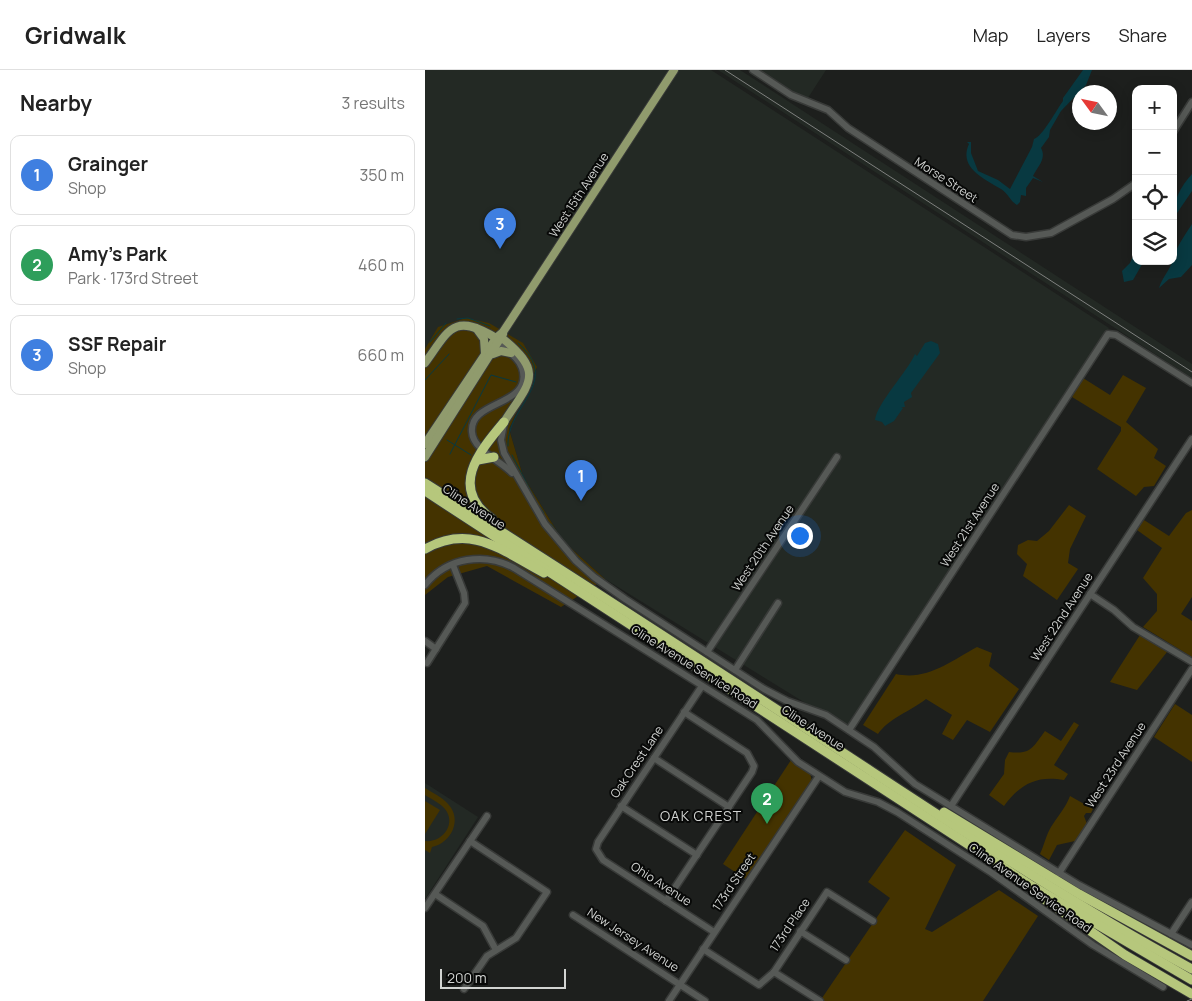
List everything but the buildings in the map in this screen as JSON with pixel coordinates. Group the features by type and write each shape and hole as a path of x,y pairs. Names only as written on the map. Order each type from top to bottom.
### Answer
{"highway":[{"path":"504,422 477,460 469,479 469,491 475,504 484,513 569,574"},
{"path":"477,460 494,457"},
{"name":"Cline Avenue","path":"425,483 569,574 916,801 1110,924 1192,969"},
{"name":"Cline Avenue","path":"425,491 583,592 1032,886 1192,980"},
{"path":"425,549 440,541 461,537 475,539 492,544 583,592"},
{"path":"916,801 935,807 1079,894 1192,956"},
{"path":"1032,886 1045,901 1067,916 1125,955 1188,992"}],"main road":[{"name":"West 15th Avenue","path":"425,444 500,338 674,70"},
{"path":"426,362 451,329 463,326 476,328 500,338"},
{"path":"476,328 484,340 488,355 501,351 511,353"},
{"name":"Cline Avenue","path":"500,338 523,357 529,378 525,389 504,422"},
{"name":"West 15th Avenue","path":"425,457 488,355"}],"street":[{"name":"Morse Street","path":"753,70 791,95 828,110 848,128 1012,235 1026,237 1051,233 1113,199 1132,185"},
{"path":"1174,130 1192,102"},
{"name":"West 21st Avenue","path":"849,730 1087,364 1110,333 1192,384"},
{"name":"Cline Avenue","path":"500,338 519,363 523,380 516,393 485,411 475,420 472,435 477,444 519,480"},
{"name":"Cline Avenue","path":"504,422 501,440 504,453 545,524 559,544 583,568 625,599 770,692 787,701 821,712 874,746 907,778 1059,873 1192,945"},
{"name":"West 22nd Avenue","path":"951,806 1192,439"},
{"name":"West 20th Avenue","path":"707,652 837,457"},
{"name":"Cline Avenue Service Road","path":"426,583 453,565 467,559 481,558 506,563 764,726 790,755 819,776 845,792 878,802 897,812 992,874 1093,945 1163,987"},
{"path":"427,663 465,603 464,593 453,565"},
{"path":"1090,594 1114,610 1133,627 1192,662"},
{"path":"735,670 778,604"},
{"path":"425,641 436,649"},
{"name":"West 23rd Avenue","path":"1059,873 1192,669"},
{"name":"Oak Crest Lane","path":"597,853 598,842 702,686"},
{"path":"666,901 752,772 753,763 747,753 684,712"},
{"path":"654,758 729,807"},
{"name":"173rd Street","path":"669,1001 819,776"},
{"path":"621,806 697,855"},
{"path":"425,908 487,816"},
{"path":"464,990 484,960 516,938 547,892 470,841"},
{"name":"Ohio Avenue","path":"597,853 603,860 714,932"},
{"name":"173rd Place","path":"774,972 827,892 873,921"},
{"path":"435,894 483,926 496,950"},
{"path":"1171,934 1192,902"},
{"name":"New Jersey Avenue","path":"573,915 705,1001"},
{"path":"800,931 846,960"},
{"path":"703,949 759,985 774,972 820,1001"}],"shaded area":[{"path":"425,70 711,70 1109,328 849,730 605,579 563,541 523,476 509,429 537,367 425,349"},
{"path":"718,70 740,70 1192,364 1192,378"},
{"path":"750,70 826,70 804,104"},
{"path":"466,318 489,323 523,343 537,367 509,429 523,476 563,541 605,579 561,607 487,566 448,577 425,595 425,349 438,327"},
{"path":"1123,375 1146,388 1126,422 1158,449 1154,458 1166,466 1154,486 1144,487 1136,496 1097,469 1121,431 1121,427 1072,397 1083,378 1110,395"},
{"path":"1069,505 1086,516 1070,549 1068,563 1078,569 1057,600 1023,576 1027,564 1017,554 1018,545 1028,540 1037,541 1049,531"},
{"path":"1192,510 1192,597 1181,614 1192,621 1192,657 1143,627 1157,611 1157,594 1143,578 1162,548 1137,530 1144,520 1169,536 1186,513"},
{"path":"1140,635 1167,652 1137,690 1110,682"},
{"path":"977,647 992,653 989,666 1019,689 990,732 967,720 953,740 942,734 952,715 926,699 888,723 878,734 863,725 896,674 918,675 928,672 948,664"},
{"path":"1175,704 1192,715 1192,762 1154,737"},
{"path":"1074,722 1079,725 1054,765 1068,774 1064,780 1045,779 1030,783 1016,792 1004,806 989,795 1004,774 1005,760 1009,752 1016,753 1031,749 1045,731 1061,741"},
{"path":"791,760 810,773 812,781 747,880 723,864"},
{"path":"425,783 478,817 425,899"},
{"path":"425,788 446,802 452,810 455,824 445,841 432,847 430,853 425,850 425,841 431,841 442,836 446,831 449,821 445,809 425,795"},
{"path":"1070,796 1093,809 1091,813 1086,813 1084,816 1087,824 1075,841 1057,845 1049,860 1040,854 1049,830"},
{"path":"425,801 440,810 425,834"},
{"path":"905,830 956,865 925,929 932,932 999,890 1038,916 983,1001 820,1001 890,898 868,882"}],"water":[{"path":"1083,70 1092,70 1086,85 1072,85"},
{"path":"1072,85 1072,100 1061,111 1050,130 1049,137 1041,148 1043,156 1041,163 1033,176 1043,182 1033,178 1026,188 1026,196 1021,195 1020,202 1017,205 1003,191 981,177 970,166 967,160 969,144 967,142 971,142 971,153 978,171 998,180 1010,189 1032,147 1034,139 1045,128 1063,101"},
{"path":"1192,174 1192,191 1177,213 1177,198"},
{"path":"1192,224 1192,265 1181,277 1169,279 1159,288 1171,265 1177,265 1178,246"},
{"path":"1132,259 1132,265 1142,265 1133,280 1124,282 1122,271"},
{"path":"931,341 938,344 940,353 911,393 912,397 904,402 905,407 901,407 903,408 894,421 885,426 882,422 875,420 881,405 915,354 917,356 925,343"}],"waterway":[{"path":"457,319 468,318 490,326"},
{"path":"430,342 446,323"},
{"path":"508,446 510,431 515,418 534,382 535,370 530,357 518,343"},
{"path":"425,380 449,354"},
{"path":"450,454 491,375 516,382"},
{"path":"447,440 471,455"},
{"path":"512,455 535,499"},
{"path":"540,507 544,513"},
{"path":"551,524 566,544"},
{"path":"572,551 588,567"}],"railway":[{"path":"725,70 1192,372"},
{"path":"1187,1001 1192,999"}],"place":[{"name":"SSF Repair","path":"500,249"},
{"name":"Grainger","path":"581,501"},
{"name":"Amy's Park","path":"767,824"}],"district":[{"name":"OAK CREST","path":"701,816"}]}
